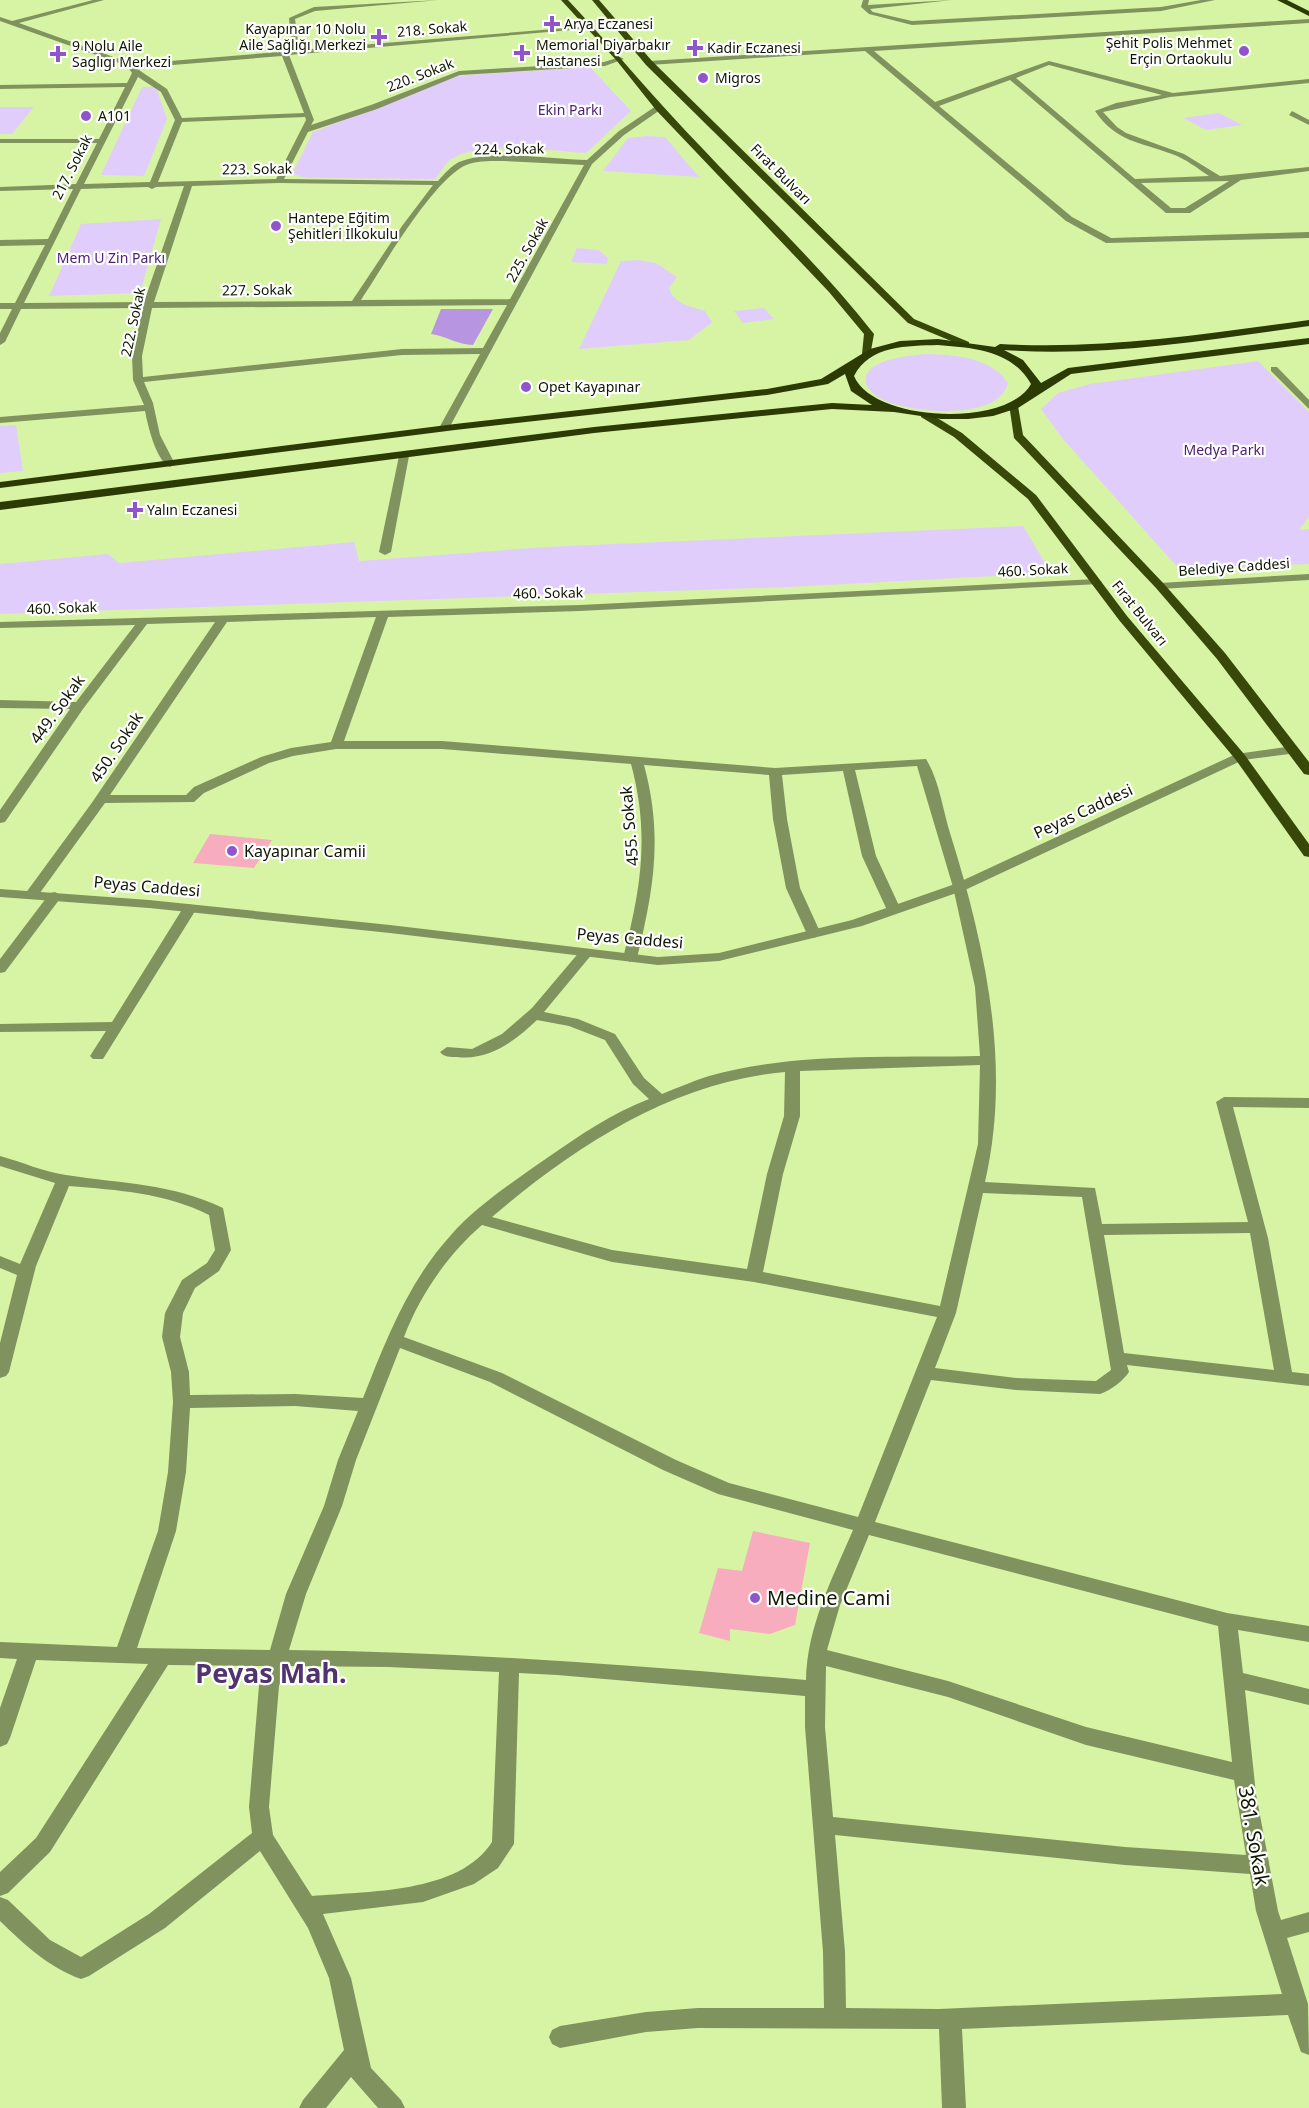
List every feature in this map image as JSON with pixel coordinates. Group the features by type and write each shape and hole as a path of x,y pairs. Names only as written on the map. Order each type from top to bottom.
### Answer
{"highway":[{"path":"1281,0 1309,13"},
{"path":"0,485 444,428 767,392 824,382 867,354 911,343 966,344 1048,352 1104,349 1309,323"},
{"path":"0,506 404,456 594,429 832,406 895,409 925,415 958,416 988,413 1013,406 1068,371 1309,341"},
{"path":"966,344 994,350 1016,359 1031,371 1036,384 1029,396"},
{"path":"853,364 849,376 855,389 871,400 895,409"}],"main road":[{"path":"564,0 620,59 659,108 832,290 869,334 867,354"},
{"name":"Fırat Bulvarı","path":"595,0 649,63 911,321 966,344"},
{"name":"Fırat Bulvarı","path":"1013,406 1018,436 1160,586 1221,656 1309,771"},
{"name":"Fırat Bulvarı","path":"925,415 958,435 1032,497 1096,582 1240,757 1309,853"}],"street":[{"path":"0,26 101,0"},
{"path":"296,53 292,18 314,9 436,0"},
{"path":"949,0 865,4 871,14 912,23 1161,9 1212,0"},
{"path":"0,19 134,69 156,82 170,95 179,120 152,187"},
{"path":"649,63 1309,21"},
{"name":"218. Sokak","path":"134,69 591,28"},
{"path":"867,50 1069,219 1109,241 1309,235"},
{"path":"279,182 310,120 285,54"},
{"name":"220. Sokak","path":"305,130 459,73 605,64 620,59"},
{"path":"934,105 1049,63 1173,94"},
{"name":"217. Sokak","path":"0,342 129,85 134,69"},
{"path":"1012,78 1169,211 1187,211 1239,178"},
{"path":"1217,178 1178,154 1141,145 1105,122 1099,111 1116,105 1173,94 1309,81"},
{"path":"0,87 129,85"},
{"name":"225. Sokak","path":"444,428 589,163 616,136 659,108"},
{"path":"1309,111 1292,113 1309,123"},
{"path":"179,120 308,115"},
{"path":"0,141 100,141"},
{"name":"224. Sokak","path":"354,303 439,183 461,164 474,161 589,163"},
{"path":"1133,181 1239,178 1309,169"},
{"name":"223. Sokak","path":"0,189 152,187 279,182 439,183"},
{"name":"222. Sokak","path":"170,464 155,435 149,408 138,380 137,356 148,305 188,185"},
{"path":"0,243 50,242"},
{"name":"227. Sokak","path":"0,306 513,302"},
{"path":"138,380 402,352 486,351"},
{"path":"1274,369 1309,406"},
{"path":"0,420 149,408"},
{"path":"385,552 404,456"},
{"name":"Belediye Caddesi","path":"1160,586 1309,577"},
{"name":"460. Sokak","path":"0,625 580,608 1096,582"},
{"path":"336,745 384,612"},
{"name":"450. Sokak","path":"32,894 100,800 224,617"},
{"name":"449. Sokak","path":"0,819 79,706 144,620"},
{"path":"0,704 79,706"},
{"path":"100,800 189,800 207,785 265,760 291,752 336,745 442,745 636,761 681,762 775,772 922,762 960,887 982,987 988,1060 986,1144 978,1187 947,1313 889,1467 830,1605 816,1655 814,1689 834,1952 835,2018"},
{"name":"Peyas Caddesi","path":"0,892 190,908 658,961 719,957 814,934 960,887 1240,757 1293,750"},
{"name":"455. Sokak","path":"630,958 650,874 651,849 644,785 636,761"},
{"path":"848,766 869,856 894,910"},
{"path":"775,772 780,819 794,888 814,934"},
{"path":"0,969 55,896"},
{"path":"98,1056 190,908"},
{"path":"447,1052 474,1054 495,1044 535,1015 586,953"},
{"path":"535,1015 573,1022 610,1037 638,1081 659,1100"},
{"path":"0,1028 117,1026"},
{"path":"393,2108 362,2073 340,1978 317,1923 263,1837 259,1807 269,1686 296,1594 333,1506 347,1460 394,1340 424,1283 457,1238 517,1187 581,1142 659,1100 713,1080 793,1067 988,1060"},
{"path":"754,1276 775,1174 792,1116 793,1067"},
{"path":"1284,1377 1257,1227 1224,1102 1309,1103"},
{"path":"0,1161 64,1180 152,1189 194,1199 217,1212 223,1250 213,1267 188,1284 174,1313 171,1337 180,1372 182,1402 177,1472 166,1531 124,1656"},
{"path":"0,1372 8,1352 26,1272 42,1224 64,1180"},
{"path":"924,1373 1016,1384 1100,1388 1120,1372 1089,1192 978,1187"},
{"path":"479,1220 612,1256 754,1276 947,1313"},
{"path":"1095,1230 1257,1227"},
{"path":"0,1262 26,1272"},
{"path":"394,1340 458,1362 511,1384 677,1470 724,1489 1227,1621 1309,1634"},
{"path":"1116,1358 1309,1380"},
{"path":"182,1402 295,1400 370,1405"},
{"name":"381. Sokak","path":"1227,1621 1244,1774 1259,1865 1274,1932 1309,2044"},
{"path":"0,1650 163,1657 388,1659 508,1665 814,1689"},
{"path":"0,1738 29,1651"},
{"path":"816,1655 948,1689 1086,1736 1244,1774"},
{"path":"0,1886 43,1845 163,1657"},
{"path":"306,1906 424,1892 461,1880 488,1864 503,1844 508,1665"},
{"path":"1233,1679 1309,1697"},
{"path":"825,1825 1125,1856 1259,1865"},
{"path":"0,1907 42,1947 81,1969 157,1921 263,1837"},
{"path":"1274,1932 1309,1922"},
{"path":"560,2037 646,2022 698,2018 950,2018 1297,2004"},
{"path":"950,2018 954,2108"},
{"path":"311,2108 356,2053"}],"green space":[{"name":"Ekin Parkı","path":"590,67 631,111 586,153 518,148 481,150 453,158 435,179 307,178 292,174 313,132 453,76"},
{"path":"142,87 156,87 167,119 144,176 101,175"},
{"path":"0,107 34,107 12,134 0,134"},
{"path":"1219,113 1242,125 1206,130 1183,118"},
{"path":"665,137 699,177 603,171 628,138"},
{"name":"Mem U Zin Parkı","path":"161,219 140,293 49,296 81,224"},
{"path":"577,248 599,250 608,258 607,264 571,262"},
{"path":"639,260 656,263 677,277 669,288 671,293 683,304 705,311 712,322 689,340 579,349 621,261"},
{"path":"764,308 774,319 743,323 734,311"},
{"path":"927,354 972,359 1001,374 1008,383 1001,395 989,404 954,411 916,409 899,405 880,398 867,386 867,375 871,368 900,357"},
{"name":"Medya Parkı","path":"1258,361 1309,412 1309,517 1299,530 1309,529 1309,564 1179,569 1063,439 1041,409 1058,393 1090,384"},
{"path":"16,425 23,471 0,473 0,426"},
{"path":"1023,526 1051,573 789,587 0,614 0,564 108,554 119,563 354,542 359,561 546,547"}],"shaded area":[{"path":"441,309 493,309 473,345 462,344 431,334"}],"building":[{"name":"Kayapınar Camii","path":"210,834 272,840 254,868 193,863"},
{"name":"Medine Cami","path":"753,1531 810,1543 795,1625 770,1634 730,1629 730,1641 699,1633 718,1568 742,1571"}],"place":[{"name":"Arya Eczanesi","path":"552,24"},
{"name":"Kayapınar 10 Nolu Aile Sağlığı Merkezi","path":"379,37"},
{"name":"Kadir Eczanesi","path":"695,48"},
{"name":"Şehit Polis Mehmet Erçin Ortaokulu","path":"1244,51"},
{"name":"Memorial Diyarbakır Hastanesi","path":"522,53"},
{"name":"9 Nolu Aile Saglıgı Merkezi","path":"58,54"},
{"name":"Migros","path":"703,78"},
{"name":"A101","path":"86,116"},
{"name":"Hantepe Eğitim Şehitleri İlkokulu","path":"276,226"},
{"name":"Opet Kayapınar","path":"526,387"},
{"name":"Yalın Eczanesi","path":"135,510"},
{"name":"Kayapınar Camii","path":"232,851"},
{"name":"Medine Cami","path":"755,1598"}],"district":[{"name":"Peyas Mah.","path":"271,1674"}]}
